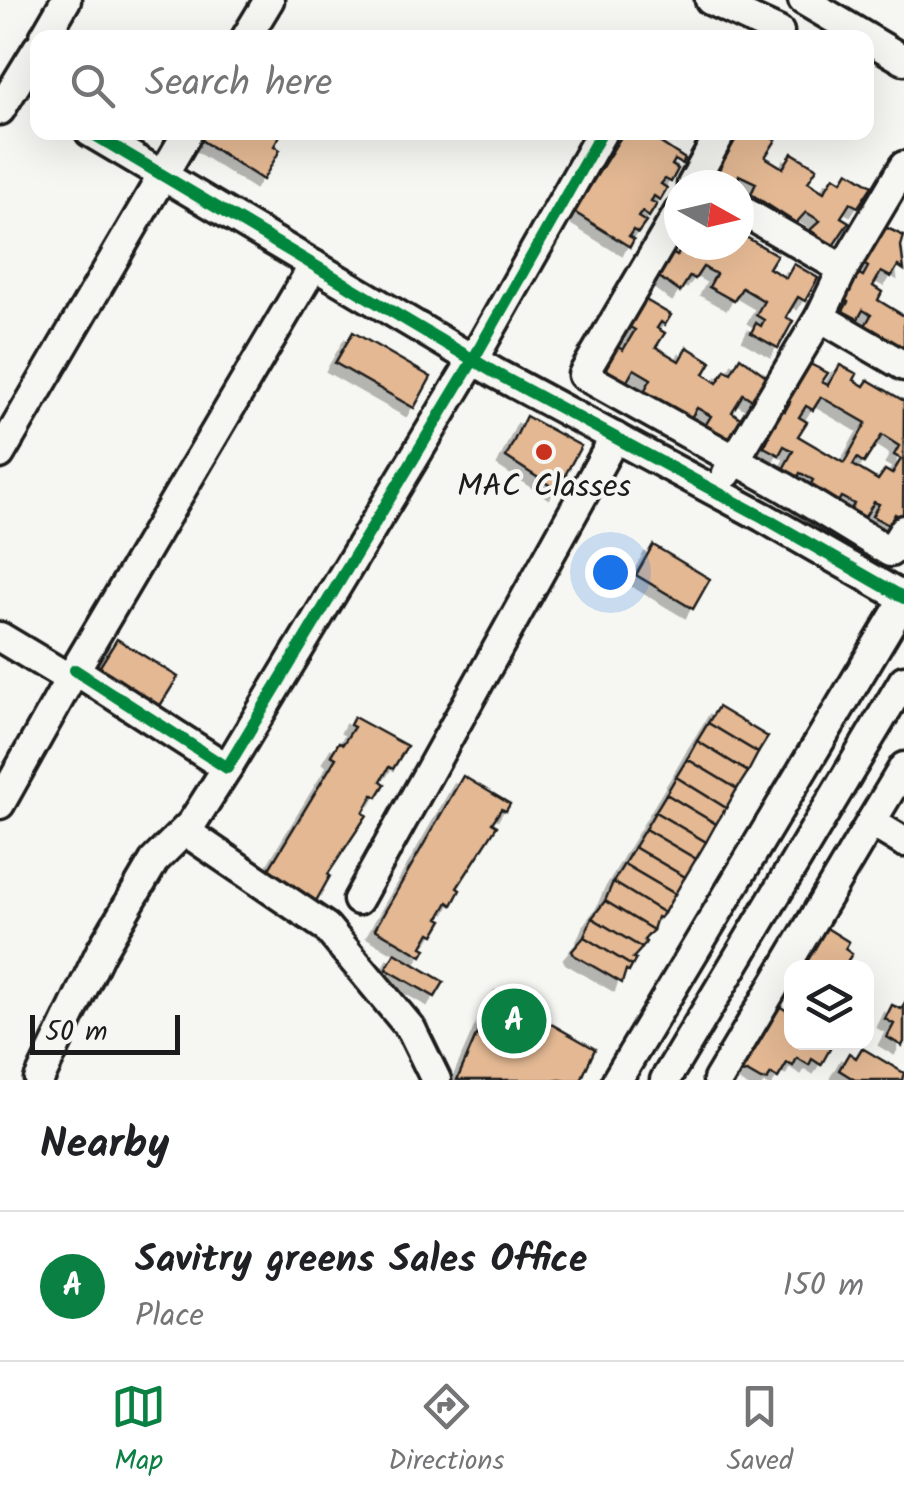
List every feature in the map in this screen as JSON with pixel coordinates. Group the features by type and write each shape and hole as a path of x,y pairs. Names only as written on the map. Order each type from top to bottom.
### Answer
{"street":[{"path":"49,30 66,0"},
{"path":"251,30 269,0"},
{"path":"710,0 757,10 774,30"},
{"path":"780,30 800,0 852,30"},
{"path":"874,43 904,60"},
{"path":"13,95 30,63"},
{"path":"103,140 473,360 904,599 617,1080"},
{"path":"0,454 183,140"},
{"path":"39,1080 101,951 154,861 188,827 227,768 473,360 597,140"},
{"path":"702,170 717,140"},
{"path":"716,492 902,174"},
{"path":"754,218 843,269"},
{"path":"664,237 583,375 735,459 890,552 904,530"},
{"path":"0,804 72,674 314,265"},
{"path":"820,317 904,366"},
{"path":"358,900 615,438"},
{"path":"0,637 72,674 227,768"},
{"path":"665,1080 904,680"},
{"path":"718,1080 904,768"},
{"path":"870,822 904,842"},
{"path":"188,827 326,927 411,1030 436,1080"}],"building":[{"path":"201,140 277,140 274,146 280,150 263,180"},
{"path":"619,140 656,140 685,159 682,164 675,160 672,165 677,170 664,170 664,193 660,200 654,196 651,201 657,204 649,217 642,212 638,217 646,222 638,233 633,230 629,236 634,239 630,247 574,212"},
{"path":"732,140 776,140 765,157 783,168 792,153 817,168 808,182 824,192 834,176 842,181 848,171 872,186 858,207 850,203 841,217 849,222 833,246 810,230 820,221 806,212 796,223 754,196 754,170 713,170"},
{"path":"885,227 904,236 904,270 898,266 891,277 881,272 873,286 882,292 878,300 904,316 904,359 860,335 871,315 863,310 858,319 843,311 848,302 843,299 857,273 863,276 868,267 862,263"},
{"path":"754,242 777,255 769,268 786,278 794,264 818,278 805,301 798,297 786,317 793,321 778,348 751,333 756,323 761,326 764,320 756,315 764,301 742,288 734,301 709,287 716,274 703,267 695,279 690,276 680,292 652,272 664,251 664,260 754,260"},
{"path":"644,299 671,315 665,325 661,322 657,328 665,333 656,347 679,361 687,347 711,362 704,374 717,383 725,370 731,373 740,357 769,378 754,401 743,394 732,412 743,420 728,444 703,429 711,416 697,408 689,421 643,393 651,379 634,369 626,383 602,368 616,346 623,350 635,330 628,326"},
{"path":"353,332 431,377 414,408 335,363"},
{"path":"806,362 828,373 822,382 828,385 840,365 857,374 854,380 864,386 868,380 904,401 903,519 895,514 889,525 872,516 879,504 874,502 865,517 851,509 854,504 841,497 838,502 810,486 813,480 800,473 797,479 782,471 793,451 784,446 779,455 764,447 769,437 764,434 779,408 785,411 790,402 784,399","holes":["821,397 866,423 844,463 798,436 807,422 799,417 806,406 813,410","882,435 899,446 894,455 901,459 892,474 885,470 878,480 853,465 857,458 864,463"]},
{"name":"MAC Classes","path":"526,416 581,446 557,490 506,457"},
{"path":"653,545 710,579 693,609 636,575"},
{"path":"117,639 178,677 158,709 97,671"},
{"path":"718,707 768,737 758,753 708,723"},
{"path":"354,717 407,746 393,769 389,767 381,781 385,784 377,797 373,795 363,813 367,815 328,874 316,901 267,872 336,758 331,755 354,727 350,725"},
{"path":"708,723 758,753 748,772 697,741"},
{"path":"697,741 748,772 737,789 687,759"},
{"path":"687,759 737,789 726,808 676,777"},
{"path":"463,776 510,804 506,811 501,809 492,823 497,826 457,888 460,890 452,905 448,902 434,935 430,933 422,956 375,929"},
{"path":"676,777 726,808 716,824 666,794"},
{"path":"666,794 716,824 706,842 655,812"},
{"path":"655,812 706,842 696,859 645,829"},
{"path":"645,829 696,859 685,877 634,847"},
{"path":"634,847 685,877 675,894 624,864"},
{"path":"624,864 675,894 664,913 613,882"},
{"path":"613,882 664,913 657,917 653,930 605,901"},
{"path":"605,901 653,930 642,948 592,918"},
{"path":"592,918 642,948 633,958 636,959 632,966 584,937"},
{"path":"825,927 849,942 845,949 852,954 848,960 806,960"},
{"path":"584,937 632,966 629,972 626,970 622,983 574,955 572,951"},
{"path":"395,953 444,982 435,997 386,969"},
{"path":"495,992 595,1049 581,1080 457,1080"},
{"path":"904,1004 902,1046 887,1037 894,1024 885,1019 892,1005 901,1009"},
{"path":"779,1006 784,1009 784,1050 829,1050 821,1065 812,1059 809,1065 797,1058 793,1066 787,1063 778,1078 771,1074 767,1080 740,1073 736,1063"},
{"path":"865,1050 904,1073 902,1080 855,1080 839,1070 849,1053 856,1058"}],"cycle path":[{"path":"103,140 497,374 904,598"},
{"path":"75,670 227,768 473,360 597,140"}],"place":[{"name":"MAC Classes","path":"544,452"},
{"name":"Savitry greens Sales Office","path":"514,1021"}]}
